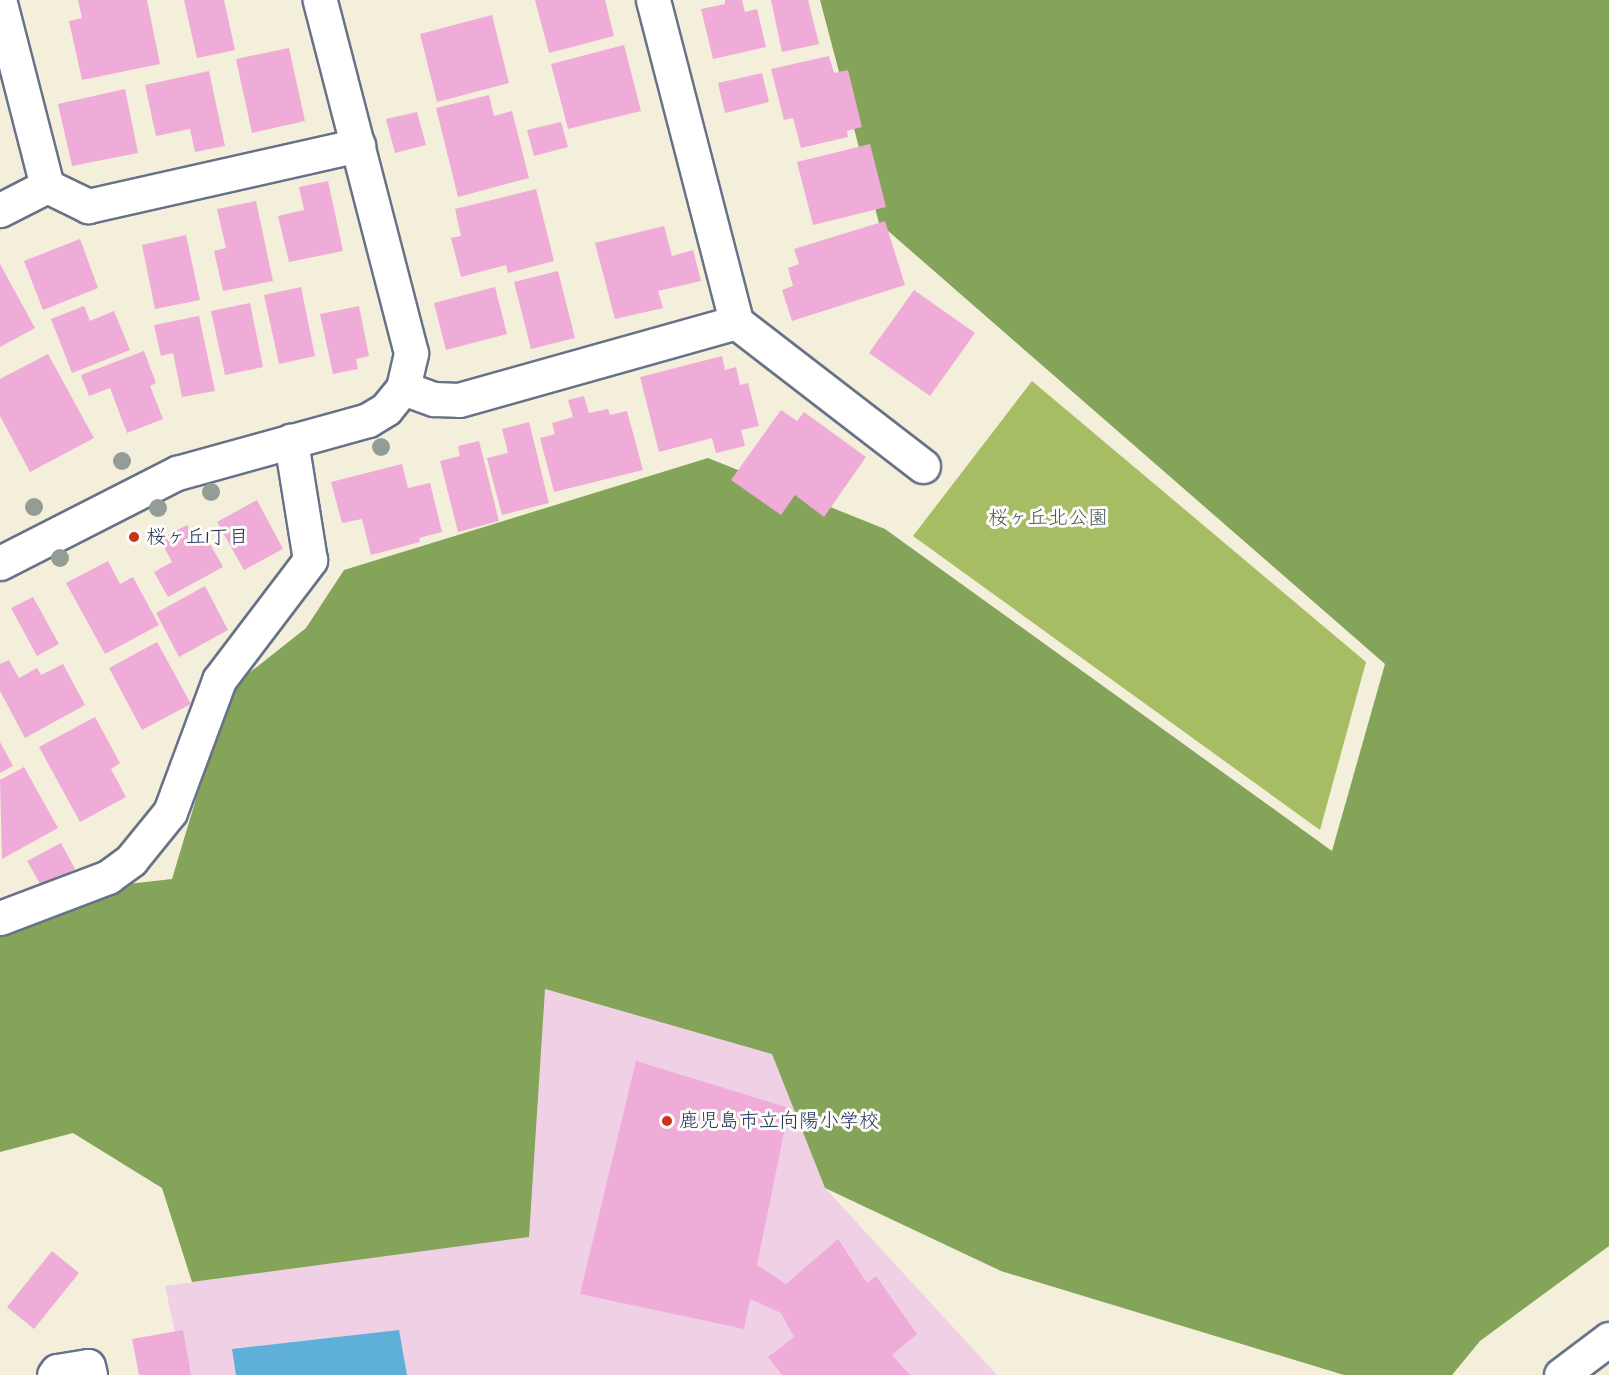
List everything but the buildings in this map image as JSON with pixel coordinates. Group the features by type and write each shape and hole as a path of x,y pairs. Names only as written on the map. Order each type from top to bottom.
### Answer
{"street":[{"path":"0,563 177,473 368,420 386,409 403,388 411,353 320,0"},
{"path":"653,0 735,322 923,466"},
{"path":"0,3 47,186 88,206 358,145"},
{"path":"0,210 47,186"},
{"path":"403,388 434,399 459,400 735,322"},
{"path":"0,918 108,877 131,860 170,812 219,680 310,560 291,441"},
{"path":"1561,1375 1609,1339"},
{"path":"54,1375 57,1371 88,1366 90,1375"}],"shaded area":[{"name":"鹿児島市立向陽小学校","path":"544,989 773,1054 825,1188 997,1375 184,1375 165,1286 528,1236"}],"green space":[{"path":"820,0 1609,0 1609,1246 1480,1341 1452,1375 1344,1375 1001,1271 825,1188 772,1054 545,989 529,1237 192,1282 162,1188 73,1133 0,1152 0,935 23,928 119,885 172,879 229,689 306,628 344,570 708,458 885,529 1332,851 1385,664 879,223"},
{"name":"桜ヶ丘北公園","path":"1032,381 1366,662 1320,830 913,536"}],"water":[{"path":"399,1330 407,1375 236,1375 232,1349"}],"place":[{"name":"桜ヶ丘1丁目","path":"134,537"},
{"name":"鹿児島市立向陽小学校","path":"667,1121"}]}
